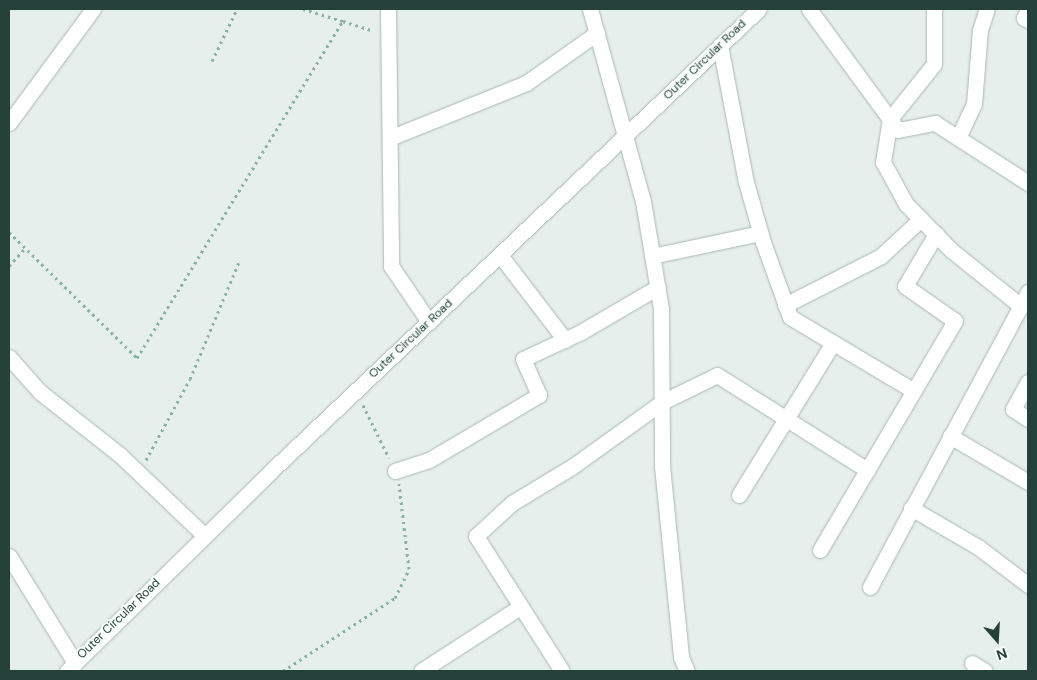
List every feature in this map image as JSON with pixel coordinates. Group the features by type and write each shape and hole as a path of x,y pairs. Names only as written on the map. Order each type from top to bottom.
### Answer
{"street":[{"path":"9,123 93,9"},
{"path":"388,9 387,36 392,137 391,266 430,322"},
{"path":"590,9 643,201 662,309 662,466 681,657 687,671"},
{"name":"Outer Circular Road","path":"71,667 205,536 758,9"},
{"path":"809,9 898,130 935,123 1028,183"},
{"path":"934,9 934,64 890,119 883,162 906,204 936,234 1021,306"},
{"path":"958,138 974,104 980,30 987,9"},
{"path":"1028,10 1024,18 1028,20"},
{"path":"392,137 526,83 597,33"},
{"path":"720,45 746,182 760,233 790,317 914,390"},
{"path":"785,305 881,256 921,219"},
{"path":"652,256 760,233"},
{"path":"820,550 955,321 905,286 936,234"},
{"path":"500,255 565,340"},
{"path":"395,471 428,460 539,395 523,359 565,340 658,287"},
{"path":"870,587 1028,292"},
{"path":"739,495 833,343"},
{"path":"9,357 40,392 137,471 205,536"},
{"path":"562,671 476,536 512,503 573,466 662,402 717,375 867,470"},
{"path":"1028,382 1013,409 1028,419"},
{"path":"950,436 1028,482"},
{"path":"911,508 978,547 1028,586"},
{"path":"9,556 71,667"},
{"path":"421,671 520,607"}],"path":[{"path":"212,60 237,9"},
{"path":"303,9 387,36"},
{"path":"9,232 137,358 343,21"},
{"path":"9,266 25,248"},
{"path":"137,471 152,454 190,379 239,262"},
{"path":"283,671 395,598 409,569 399,479 356,392"}]}
